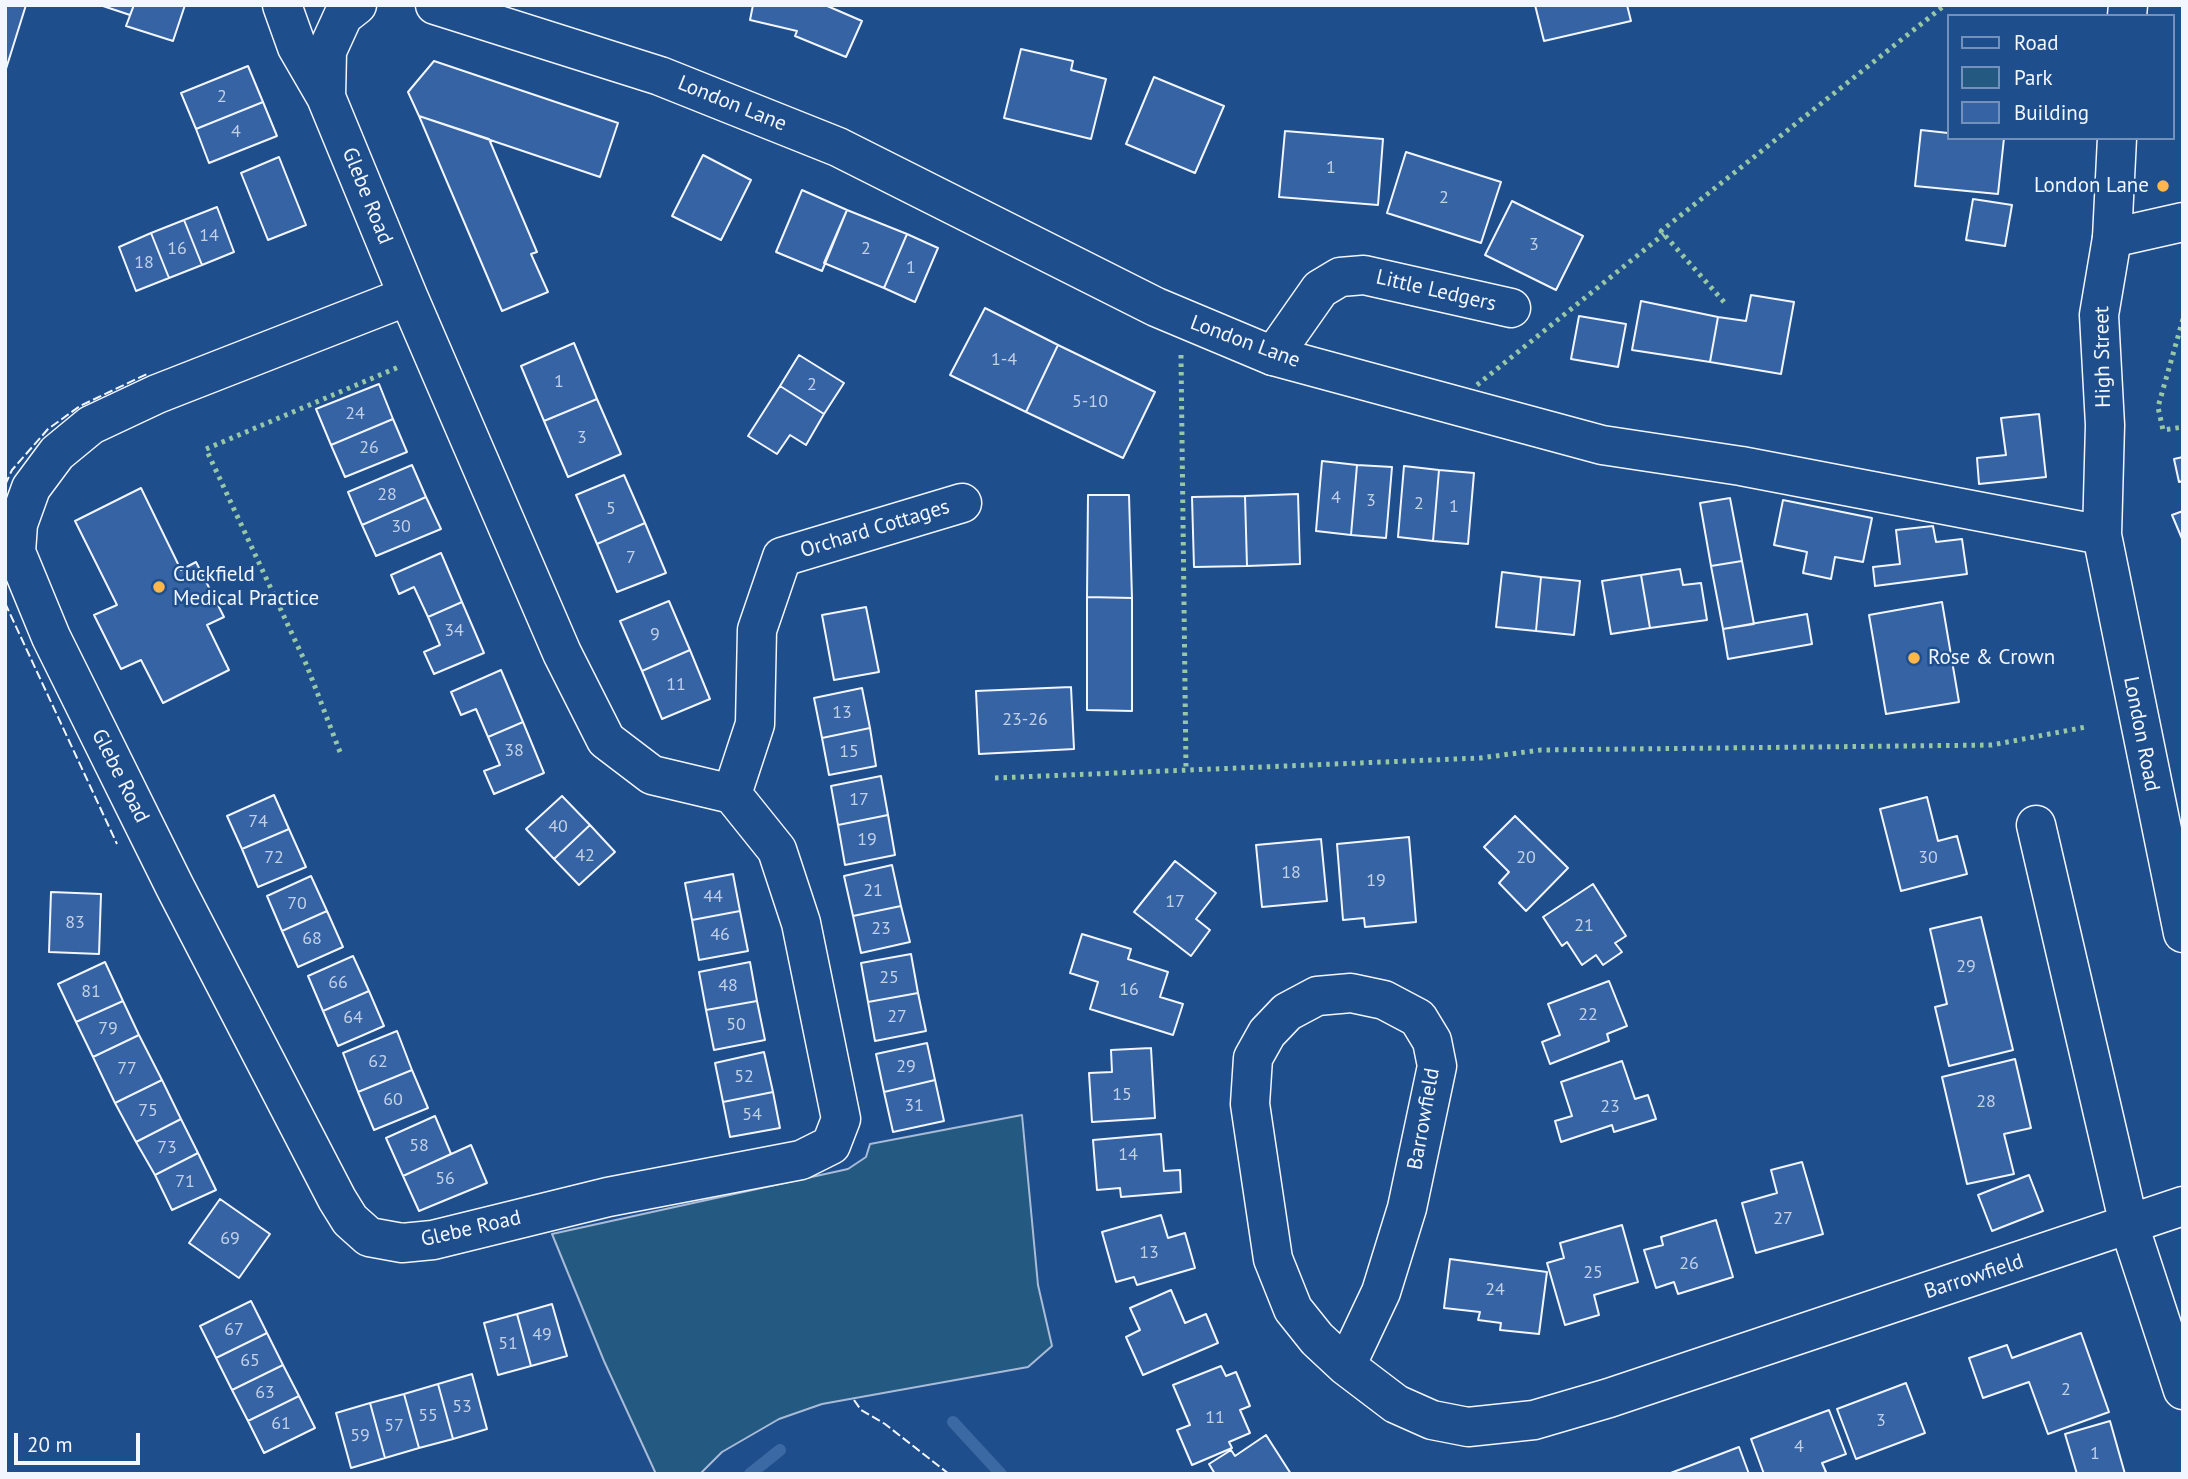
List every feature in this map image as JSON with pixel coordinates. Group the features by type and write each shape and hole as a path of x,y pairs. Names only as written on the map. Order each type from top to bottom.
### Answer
{"street":[{"name":"Glebe Road","path":"282,5 297,47 326,97 408,296 562,653 606,740 652,775 733,794 777,850 801,923 841,1119 831,1145 801,1160 608,1197 433,1240 402,1243 369,1237 350,1220 175,887 56,648 16,552 18,524 30,488 57,453 91,425 157,394 408,296"},
{"name":"Glebe Road","path":"326,97 327,51 343,16 357,5"},
{"name":"London Lane","path":"435,5 660,76 838,147 1156,307 1273,356 1602,444 1741,466 2102,535"},
{"name":"High Street","path":"2102,535 2105,425 2099,315 2112,238 2117,140"},
{"path":"2112,238 2183,222"},
{"name":"Little Ledgers","path":"1273,356 1320,289 1340,277 1364,275 1511,308"},
{"name":"Orchard Cottages","path":"733,794 755,724 757,630 782,557 962,503"},
{"name":"London Road","path":"2102,535 2183,933"},
{"path":"2036,825 2129,1225 2183,1390"},
{"name":"Barrowfield","path":"1346,1366 1381,1292 1407,1208 1437,1066 1432,1041 1418,1018 1384,1000 1351,993 1317,996 1287,1012 1267,1033 1254,1058 1250,1104 1273,1259 1293,1308 1317,1339 1346,1366 1396,1404 1432,1420 1468,1427 1534,1420 2183,1206"}],"green space":[{"path":"1022,1115 1038,1285 1052,1346 1028,1367 822,1404 779,1419 722,1452 700,1474 656,1474 604,1361 552,1234 848,1169 866,1157 870,1144"}],"building":[{"path":"5,5 26,5 5,72"},
{"path":"100,5 134,5 130,15"},
{"path":"134,5 185,5 173,41 126,26"},
{"path":"753,5 825,5 862,21 846,57 795,36 797,31 750,20"},
{"path":"1535,5 1627,5 1631,21 1544,41"},
{"path":"1021,49 1073,61 1071,70 1106,79 1091,139 1004,118"},
{"path":"434,61 618,123 600,177 419,116 408,92"},
{"path":"248,66 263,102 196,129 181,93"},
{"path":"1154,77 1224,106 1195,173 1126,144"},
{"path":"263,102 277,136 209,163 196,129"},
{"path":"419,116 489,139 537,252 531,254 548,292 502,311"},
{"path":"1921,130 1946,133 1946,140 2004,140 1998,194 1915,186"},
{"path":"1285,131 1383,139 1378,205 1279,197"},
{"path":"1406,152 1501,182 1481,243 1387,213"},
{"path":"703,155 751,180 721,240 672,216"},
{"path":"279,157 306,225 268,240 241,173"},
{"path":"802,190 847,210 822,271 776,252"},
{"path":"1973,199 2012,205 2005,246 1966,240"},
{"path":"1512,201 1583,236 1556,290 1485,255"},
{"path":"217,207 234,252 202,265 184,220"},
{"path":"847,210 907,234 884,288 824,263"},
{"path":"184,220 202,265 169,278 151,233"},
{"path":"151,233 169,278 136,291 119,247"},
{"path":"907,234 938,248 915,302 884,288"},
{"path":"1751,295 1794,302 1781,374 1710,362 1718,317 1746,321"},
{"path":"1641,301 1718,317 1710,362 1632,350"},
{"path":"985,308 1058,345 1026,412 950,375"},
{"path":"1579,316 1626,324 1618,367 1571,359"},
{"path":"574,343 597,399 544,421 521,366"},
{"path":"1058,345 1155,392 1123,458 1026,412"},
{"path":"799,355 844,383 824,414 780,386"},
{"path":"379,384 393,419 331,445 316,409"},
{"path":"780,386 824,414 806,445 790,435 777,454 748,436"},
{"path":"597,399 621,454 568,477 544,421"},
{"path":"2039,414 2046,477 1979,484 1977,458 2006,455 2001,418"},
{"path":"393,419 407,452 345,477 331,445"},
{"path":"2183,457 2183,481 2179,482 2174,459"},
{"path":"1322,461 1357,465 1351,535 1316,531"},
{"path":"412,465 426,497 362,525 348,492"},
{"path":"1357,465 1392,467 1386,538 1351,535"},
{"path":"1404,466 1439,470 1433,541 1398,537"},
{"path":"1439,470 1474,473 1468,544 1433,541"},
{"path":"624,475 645,523 597,544 576,495"},
{"name":"Cuckfield Medical Practice","path":"141,488 181,570 196,562 224,617 207,625 229,670 163,703 141,660 121,669 94,615 117,605 75,521"},
{"path":"1298,494 1300,564 1247,566 1245,496"},
{"path":"1088,495 1129,495 1132,598 1087,597"},
{"path":"1245,496 1247,566 1194,567 1192,497"},
{"path":"426,497 441,529 376,556 362,525"},
{"path":"1730,498 1742,561 1711,566 1700,503"},
{"path":"1783,500 1872,518 1863,562 1835,557 1831,579 1803,573 1807,552 1774,545"},
{"path":"2183,511 2183,541 2172,515"},
{"path":"645,523 666,573 617,592 597,544"},
{"path":"1933,526 1936,542 1962,539 1967,574 1875,586 1873,567 1900,564 1896,530"},
{"path":"441,553 462,602 428,617 414,587 399,594 391,575"},
{"path":"1742,561 1754,624 1723,629 1711,566"},
{"path":"1680,569 1683,585 1701,583 1707,620 1650,628 1641,575"},
{"path":"1502,572 1541,577 1536,631 1496,627"},
{"path":"1641,575 1650,628 1611,634 1602,581"},
{"path":"1541,577 1580,581 1574,635 1536,631"},
{"path":"1087,597 1132,598 1132,711 1087,710"},
{"path":"669,601 690,650 642,671 620,621"},
{"path":"462,602 484,653 434,674 424,652 440,645 428,617"},
{"name":"Rose & Crown","path":"1942,602 1959,702 1886,714 1869,615"},
{"path":"866,607 879,672 834,680 822,615"},
{"path":"1807,614 1812,644 1728,659 1723,629"},
{"path":"690,650 710,699 662,719 642,671"},
{"path":"501,670 523,722 488,737 476,709 461,715 451,692"},
{"path":"1071,687 1074,749 979,754 976,691"},
{"path":"862,688 870,728 822,738 814,698"},
{"path":"523,722 544,773 494,794 484,771 500,765 488,737"},
{"path":"870,728 876,766 829,775 822,738"},
{"path":"881,776 888,815 838,825 831,786"},
{"path":"274,795 289,829 242,849 227,816"},
{"path":"562,796 590,825 554,859 526,829"},
{"path":"1927,797 1938,841 1957,836 1967,874 1901,891 1880,809"},
{"path":"888,815 895,855 845,865 838,825"},
{"path":"1515,816 1568,868 1526,911 1499,883 1509,872 1484,847"},
{"path":"590,825 615,852 579,885 554,859"},
{"path":"289,829 306,867 258,887 242,849"},
{"path":"1409,837 1416,922 1365,927 1364,918 1343,920 1337,844"},
{"path":"1321,839 1327,901 1262,907 1256,845"},
{"path":"1175,861 1216,893 1196,919 1210,930 1191,956 1134,912"},
{"path":"892,865 901,906 853,916 844,876"},
{"path":"733,874 740,911 692,920 685,883"},
{"path":"311,876 327,911 282,931 267,896"},
{"path":"1593,884 1626,936 1615,943 1622,952 1603,965 1596,955 1582,965 1567,942 1562,946 1543,917"},
{"path":"51,892 101,894 99,954 49,952"},
{"path":"901,906 910,942 861,953 853,916"},
{"path":"327,911 343,947 298,967 282,931"},
{"path":"740,911 748,951 699,960 692,920"},
{"path":"1981,917 2013,1050 1949,1066 1935,1007 1947,1004 1930,929"},
{"path":"1082,934 1131,949 1128,959 1168,972 1160,997 1183,1004 1173,1035 1090,1009 1098,982 1070,973"},
{"path":"911,954 918,993 868,1002 861,963"},
{"path":"353,956 369,991 323,1011 308,976"},
{"path":"105,962 123,1001 76,1022 58,984"},
{"path":"750,962 757,1001 706,1010 699,972"},
{"path":"1609,981 1627,1026 1607,1034 1609,1041 1550,1064 1542,1042 1560,1035 1548,1004"},
{"path":"369,991 384,1026 338,1046 323,1011"},
{"path":"918,993 926,1031 875,1041 868,1002"},
{"path":"123,1001 139,1035 93,1057 76,1022"},
{"path":"757,1001 765,1040 714,1050 706,1010"},
{"path":"397,1031 412,1070 358,1092 343,1053"},
{"path":"139,1035 162,1080 115,1103 93,1057"},
{"path":"927,1043 935,1080 884,1092 876,1054"},
{"path":"1151,1048 1155,1118 1092,1122 1089,1073 1112,1072 1111,1050"},
{"path":"764,1052 773,1092 723,1102 715,1063"},
{"path":"2015,1059 2031,1128 2004,1134 2014,1174 1967,1184 1942,1077"},
{"path":"1622,1061 1635,1099 1648,1095 1656,1119 1614,1132 1612,1125 1561,1142 1555,1121 1572,1116 1561,1082"},
{"path":"412,1070 428,1108 374,1130 358,1092"},
{"path":"162,1080 181,1119 136,1142 115,1103"},
{"path":"935,1080 944,1121 893,1132 884,1092"},
{"path":"773,1092 780,1128 730,1137 723,1102"},
{"path":"435,1116 451,1154 403,1176 386,1138"},
{"path":"181,1119 198,1153 155,1175 136,1142"},
{"path":"1161,1134 1164,1171 1180,1170 1181,1192 1121,1197 1120,1188 1097,1190 1093,1140"},
{"path":"471,1145 487,1183 419,1211 403,1176"},
{"path":"198,1153 216,1190 172,1210 155,1175"},
{"path":"1802,1162 1823,1234 1756,1253 1742,1203 1777,1193 1771,1170"},
{"path":"2029,1175 2043,1211 1992,1231 1978,1195"},
{"path":"220,1199 270,1234 239,1278 189,1243"},
{"path":"1161,1215 1168,1238 1185,1233 1195,1268 1137,1285 1134,1277 1116,1282 1102,1232"},
{"path":"1716,1220 1733,1277 1678,1294 1674,1282 1656,1288 1644,1250 1663,1245 1661,1237"},
{"path":"1622,1225 1638,1282 1594,1295 1599,1315 1565,1325 1547,1263 1564,1258 1560,1243"},
{"path":"1450,1259 1547,1272 1539,1334 1500,1330 1501,1323 1478,1320 1480,1312 1444,1308"},
{"path":"1171,1290 1185,1323 1206,1314 1218,1343 1143,1375 1126,1337 1140,1330 1130,1308"},
{"path":"251,1301 267,1333 216,1358 200,1326"},
{"path":"552,1304 567,1356 531,1366 517,1314"},
{"path":"517,1314 531,1366 498,1375 484,1323"},
{"path":"267,1333 283,1365 232,1390 216,1358"},
{"path":"2081,1333 2109,1412 2048,1434 2029,1382 1983,1398 1969,1358 2007,1345 2012,1358"},
{"path":"283,1365 299,1396 248,1421 232,1390"},
{"path":"1221,1366 1226,1376 1236,1372 1250,1406 1240,1410 1250,1433 1229,1442 1232,1448 1192,1465 1177,1430 1190,1425 1173,1385"},
{"path":"472,1374 487,1429 453,1439 438,1384"},
{"path":"1906,1383 1925,1433 1856,1459 1837,1409"},
{"path":"438,1384 453,1439 419,1448 404,1394"},
{"path":"404,1394 419,1448 385,1458 370,1403"},
{"path":"299,1396 315,1428 264,1453 248,1421"},
{"path":"370,1403 385,1458 351,1468 336,1413"},
{"path":"1829,1410 1846,1454 1822,1463 1826,1472 1822,1474 1764,1474 1751,1439"},
{"path":"2110,1421 2125,1474 2077,1474 2065,1434"},
{"path":"1266,1435 1291,1474 1215,1474 1209,1464 1231,1450 1235,1456"},
{"path":"1739,1447 1749,1474 1668,1474"}],"waterway":[{"path":"953,1422 1001,1474"},
{"path":"750,1474 780,1450"}],"hedge":[{"path":"1724,302 1661,231 1945,5"},
{"path":"1477,385 1664,234"},
{"path":"2183,319 2158,407 2163,430 2183,427"},
{"path":"1181,355 1186,769"},
{"path":"340,752 307,666 206,449 401,366"},
{"path":"995,778 1480,758 1541,750 1992,745 2086,727"}],"fence":[{"path":"5,485 12,470 48,429 80,406 149,373"},
{"path":"5,603 117,844"},
{"path":"854,1400 861,1410 885,1424 949,1474"}],"place":[{"name":"London Lane","path":"2163,186"},
{"name":"Cuckfield Medical Practice","path":"159,587"},
{"name":"Rose & Crown","path":"1914,658"}]}
